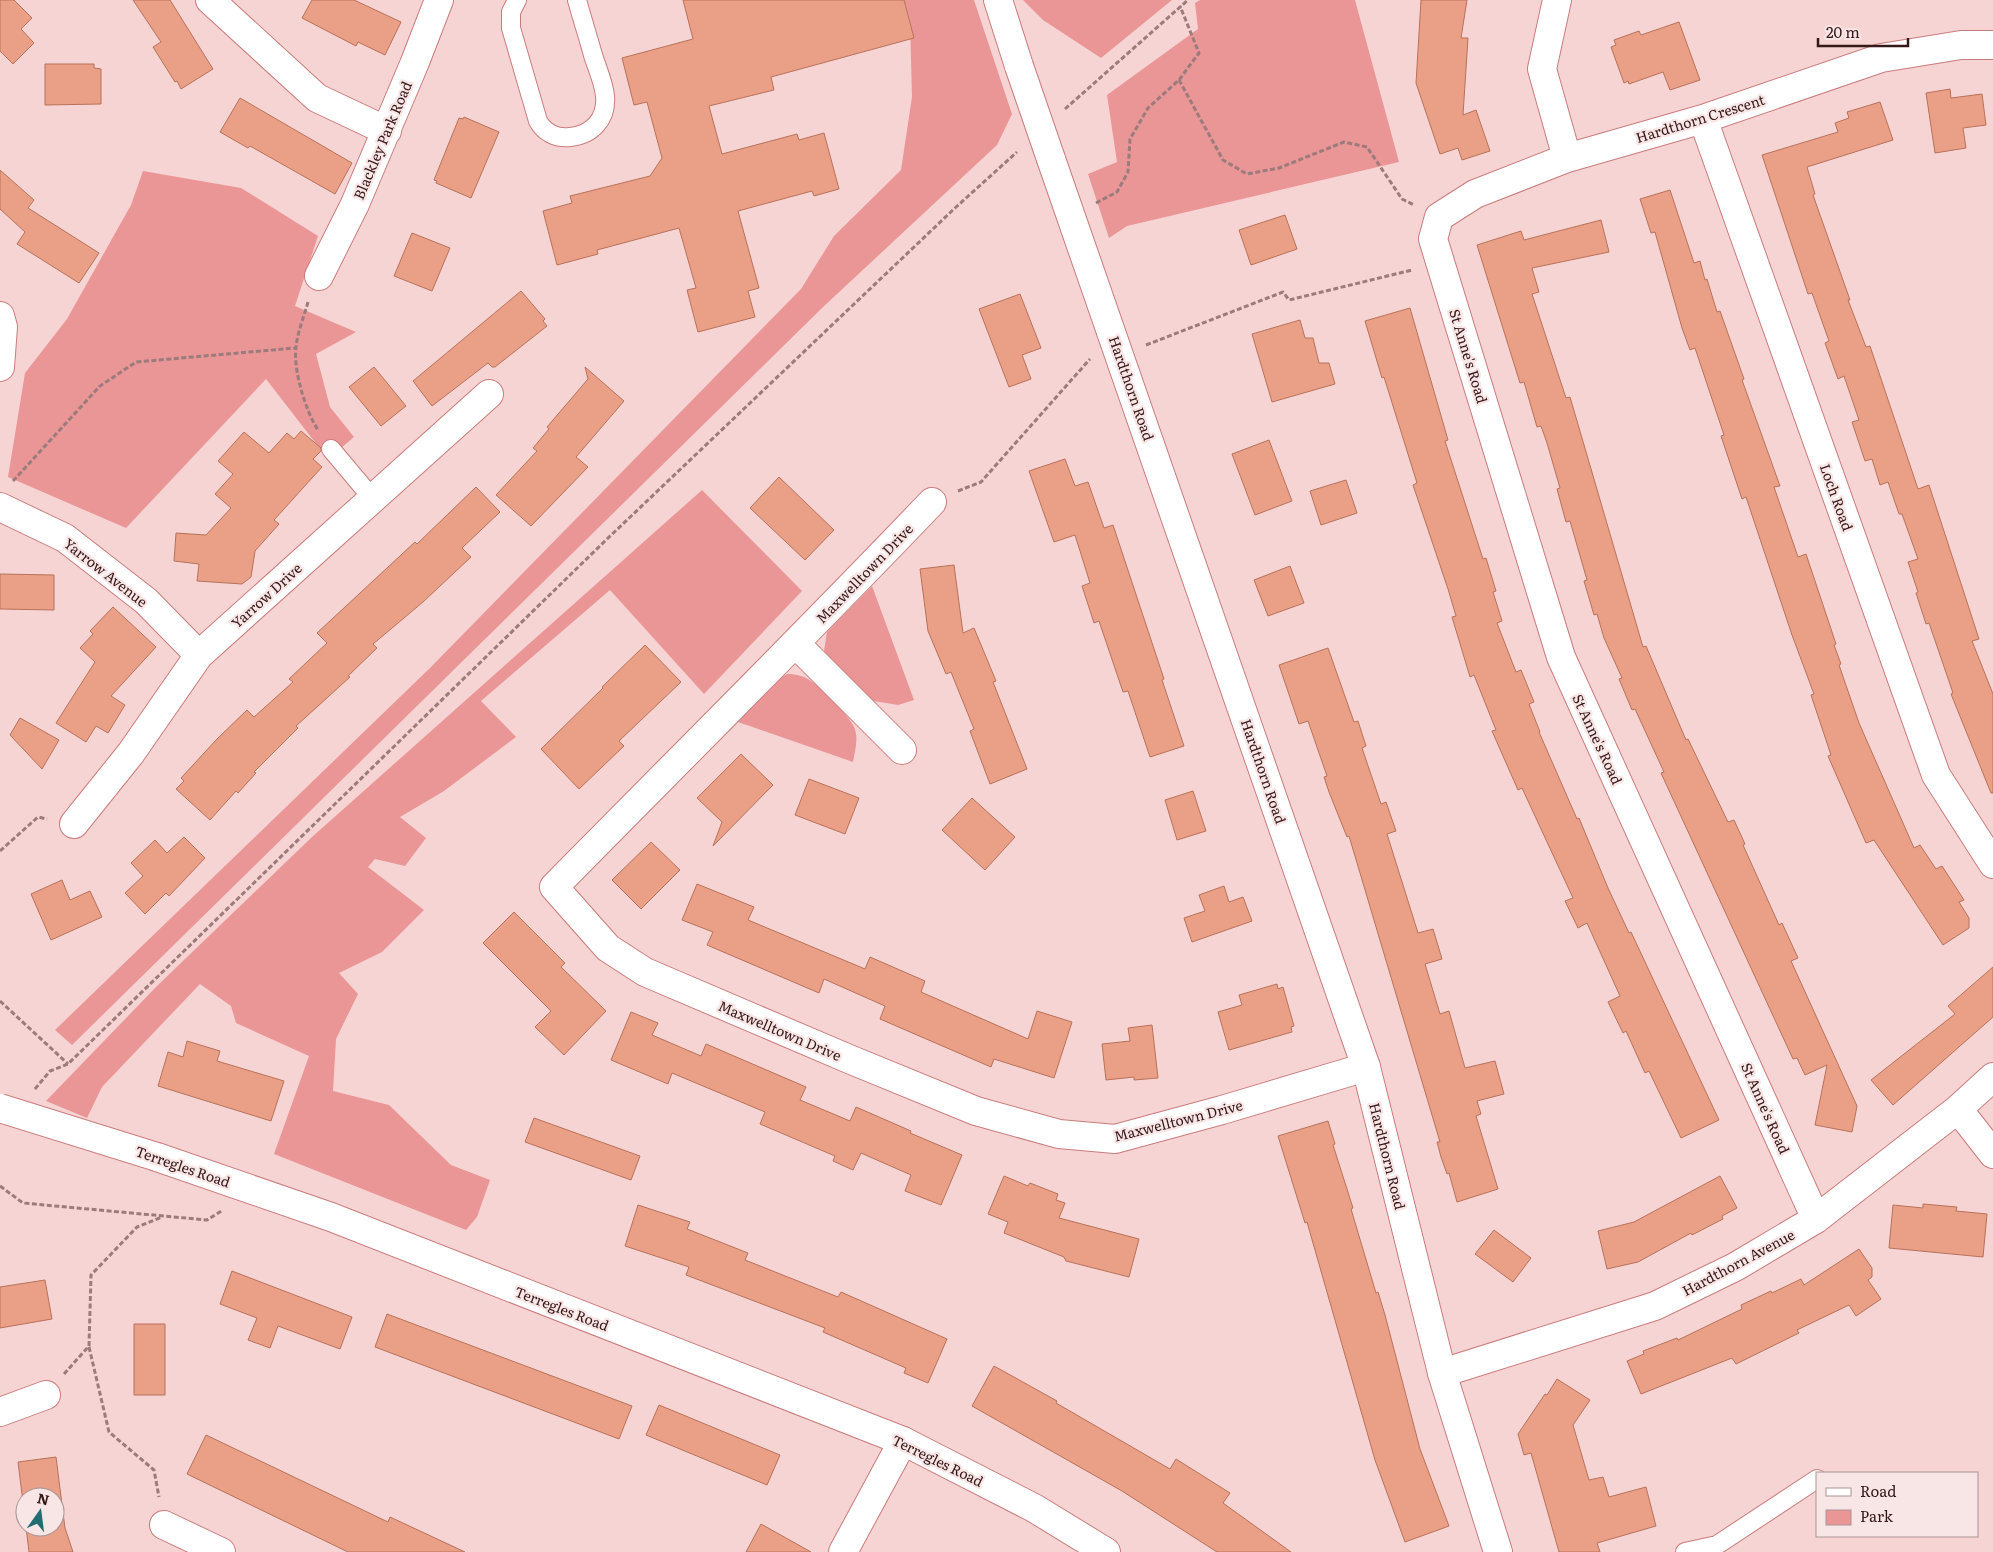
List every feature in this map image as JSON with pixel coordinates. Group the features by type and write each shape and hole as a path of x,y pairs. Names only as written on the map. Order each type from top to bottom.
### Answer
{"street":[{"path":"210,0 317,98 387,131"},
{"name":"Blackley Park Road","path":"319,276 356,204 439,0"},
{"name":"Hardthorn Road","path":"998,0 1051,159 1366,1067 1442,1373 1498,1552"},
{"path":"1557,0 1542,69 1567,158"},
{"name":"Hardthorn Crescent","path":"1438,240 1475,194 1567,158 1703,119 1882,58 1961,45 1993,46"},
{"name":"Loch Road","path":"1703,119 1936,775 1993,864"},
{"name":"St Anne's Road","path":"1438,240 1561,657 1816,1219"},
{"path":"0,316 3,327 0,367"},
{"name":"Yarrow Drive","path":"74,824 131,752 199,655 489,394"},
{"name":"Yarrow Avenue","path":"6,495 146,601 199,655"},
{"name":"Maxwelltown Drive","path":"932,502 796,644 726,712 554,887 608,948 645,972 976,1111 1059,1134 1115,1139 1222,1110 1366,1067"},
{"path":"796,644 902,750"},
{"name":"Hardthorn Avenue","path":"1442,1373 1655,1306 1735,1267 1816,1219 1958,1109 1993,1077"},
{"name":"Terregles Road","path":"0,1108 157,1157 331,1217 903,1441 1034,1508 1106,1552"},
{"path":"1958,1109 1993,1154"},
{"path":"0,1412 46,1395"},
{"path":"843,1552 903,1441"},
{"path":"164,1525 221,1552"}],"lane":[{"path":"517,0 511,12 511,28 538,121 542,128 550,134 568,138 585,134 596,126 604,114 605,96 577,0"},
{"path":"332,449 373,499"},
{"path":"1685,1552 1718,1544 1816,1480"}],"path":[{"path":"1064,110 1188,0"},
{"path":"1089,207 1117,192 1128,172 1130,139 1148,108 1179,80 1199,53 1180,6"},
{"path":"932,502 981,482 1116,344 1283,292 1289,300 1438,240 1402,200 1367,147 1344,142 1279,168 1247,174 1223,160 1179,80"},
{"path":"32,1093 50,1071 68,1064 606,540 955,208 1020,149"},
{"path":"319,276 309,299 295,348 300,383 310,418 332,449"},
{"path":"6,495 100,386 136,362 295,348"},
{"path":"0,851 38,817 74,824"},
{"path":"0,1001 68,1064"},
{"path":"0,1186 23,1203 207,1220 255,1191"},
{"path":"164,1216 136,1228 91,1274 89,1346 109,1432 154,1470 164,1525"},
{"path":"46,1395 89,1346"}],"green space":[{"path":"904,0 974,0 1012,114 997,145 822,308 72,1045 55,1030 430,668 801,289 834,236 901,170 912,97 910,21"},
{"path":"1023,0 1172,0 1101,58 1043,20"},
{"path":"1200,0 1355,0 1399,162 1127,226 1109,238 1088,174 1117,162 1107,95 1198,29 1195,3"},
{"path":"143,171 241,188 318,236 295,306 356,332 316,354 330,407 354,437 328,459 266,379 126,528 8,477 25,373 67,319 131,205"},
{"path":"702,490 802,591 704,694 610,590 481,701 516,737 444,791 400,817 426,838 405,866 375,859 368,867 424,910 382,952 339,973 358,994 336,1039 333,1091 389,1105 451,1165 490,1180 477,1217 466,1230 274,1154 309,1056 236,1023 231,1006 200,984 102,1087 87,1118 46,1101 158,985 312,837"},
{"path":"872,586 914,700 898,705 868,700 829,664 824,651 827,632"},
{"path":"788,674 803,677 815,684 852,723 856,740 853,762 738,722 783,676"}],"building":[{"path":"0,0 14,0 32,18 21,29 34,43 13,64 0,51"},
{"path":"133,0 170,0 213,69 181,89 153,47 161,42"},
{"path":"312,0 354,0 401,22 385,55 358,42 356,46 302,18"},
{"path":"683,0 904,0 914,38 771,77 774,90 709,106 722,154 797,134 799,140 824,133 839,189 814,196 812,191 738,211 759,288 748,291 755,317 698,332 687,290 696,288 679,228 597,250 598,254 557,265 543,211 572,203 570,196 650,176 662,158 647,102 634,105 622,58 693,39"},
{"path":"1421,0 1467,0 1461,38 1468,38 1463,115 1476,110 1490,151 1462,160 1458,148 1440,154 1416,83"},
{"path":"1679,22 1700,80 1670,90 1663,72 1629,84 1628,81 1624,83 1611,47 1616,45 1614,40 1639,31 1641,35"},
{"path":"45,64 94,64 94,68 101,69 101,104 45,105"},
{"path":"1950,89 1951,98 1982,94 1986,125 1963,128 1966,148 1935,153 1926,93"},
{"path":"240,98 352,163 335,194 250,146 248,148 220,132"},
{"path":"1880,102 1893,140 1807,167 1815,194 1813,195 1850,300 1848,300 1866,347 1870,346 1918,489 1929,485 1979,639 1972,641 1993,694 1993,793 1991,793 1951,694 1953,693 1929,623 1926,624 1908,562 1918,559 1902,514 1899,514 1888,482 1880,485 1872,459 1865,461 1852,422 1859,420 1844,376 1838,379 1825,343 1829,341 1812,293 1808,294 1762,155 1838,132 1835,123 1849,118 1847,112"},
{"path":"464,117 499,132 471,198 436,183 437,181 434,180 459,118 463,119"},
{"path":"0,170 34,200 28,208 99,253 79,283 17,244 25,232 0,209"},
{"path":"1670,190 1694,263 1700,261 1717,312 1720,311 1744,379 1742,380 1780,486 1774,487 1798,557 1806,554 1836,644 1834,645 1841,664 1839,665 1859,723 1914,848 1920,845 1936,869 1942,866 1964,900 1959,902 1969,918 1969,928 1943,945 1874,840 1866,843 1828,756 1831,755 1811,695 1814,694 1792,635 1746,497 1742,499 1721,436 1724,435 1695,348 1690,350 1655,232 1651,233 1640,199"},
{"path":"1285,215 1297,249 1251,265 1239,230"},
{"path":"1601,220 1609,252 1532,268 1539,292 1532,294 1566,398 1570,397 1643,647 1646,646 1686,740 1688,739 1728,822 1734,820 1745,844 1743,845 1779,925 1782,923 1798,958 1791,961 1857,1106 1852,1132 1815,1125 1827,1065 1805,1075 1797,1058 1793,1059 1661,773 1664,772 1635,709 1632,710 1619,679 1622,678 1604,638 1597,614 1594,615 1584,581 1587,580 1570,521 1566,522 1557,489 1560,488 1547,443 1541,426 1537,427 1524,382 1520,383 1477,245 1521,231 1524,240"},
{"path":"412,233 450,248 432,291 394,276"},
{"path":"521,291 545,319 543,321 547,326 495,367 488,363 432,406 413,381"},
{"path":"1020,294 1041,348 1022,355 1031,379 1009,387 979,309"},
{"path":"1410,308 1448,440 1445,441 1483,559 1486,558 1496,591 1493,592 1502,621 1497,623 1516,672 1521,670 1534,702 1529,704 1539,732 1577,819 1579,818 1608,888 1629,933 1631,932 1719,1120 1681,1138 1649,1071 1645,1073 1626,1031 1623,1033 1608,1002 1620,996 1587,923 1578,928 1565,901 1573,898 1522,788 1518,790 1492,731 1496,730 1474,675 1470,677 1452,617 1456,616 1448,589 1413,485 1417,483 1365,321"},
{"path":"1300,320 1305,338 1313,338 1319,363 1329,363 1335,384 1272,402 1252,334"},
{"path":"374,367 406,406 381,426 349,387"},
{"path":"585,367 624,401 576,457 588,467 531,526 496,495 537,451 533,448 549,429 547,427 588,379"},
{"path":"301,431 321,448 321,451 313,459 322,467 274,520 279,524 255,551 251,577 242,584 197,581 199,564 174,561 176,533 206,535 231,508 215,494 233,474 218,461 244,432 269,453 287,433 294,439"},
{"path":"1269,440 1292,501 1255,515 1232,454"},
{"path":"1065,459 1075,486 1088,482 1104,528 1113,525 1184,746 1150,757 1128,691 1123,692 1099,621 1094,623 1082,586 1090,583 1075,535 1054,542 1029,471"},
{"path":"779,477 834,530 805,560 750,508"},
{"path":"1346,480 1357,513 1321,525 1310,491"},
{"path":"476,487 500,512 462,548 471,557 423,602 373,644 377,648 348,676 350,677 296,726 298,728 254,772 256,773 238,793 236,791 210,820 176,789 184,781 181,778 247,710 254,717 293,682 289,679 327,643 317,633 415,542 417,544"},
{"path":"954,565 963,633 974,628 996,681 993,682 1027,769 990,784 970,731 974,729 951,672 946,674 928,631 920,569"},
{"path":"1290,566 1304,603 1268,616 1254,580"},
{"path":"0,574 54,575 54,610 0,609"},
{"path":"113,607 156,647 111,696 125,705 108,733 96,726 86,742 56,723 95,662 80,648 93,634 90,631"},
{"path":"645,645 681,682 619,741 624,746 579,789 541,749"},
{"path":"1328,648 1354,722 1358,721 1366,746 1362,748 1381,804 1386,802 1396,831 1387,834 1418,933 1433,929 1442,959 1425,964 1440,1014 1449,1011 1465,1068 1495,1061 1504,1094 1477,1101 1481,1114 1476,1116 1498,1189 1457,1202 1449,1173 1447,1174 1441,1157 1437,1142 1440,1142 1349,836 1347,837 1329,792 1324,777 1327,776 1308,721 1299,724 1279,665"},
{"path":"20,718 59,740 42,769 10,735"},
{"path":"741,754 773,785 713,846 722,822 697,798"},
{"path":"809,779 859,798 845,834 795,815"},
{"path":"1193,791 1206,831 1177,840 1165,800"},
{"path":"972,798 1015,837 985,870 942,830"},
{"path":"184,837 205,858 169,896 166,893 145,914 125,893 143,876 131,863 155,840 167,853"},
{"path":"651,842 680,870 641,909 612,880"},
{"path":"62,880 70,900 90,891 102,917 51,940 31,894"},
{"path":"697,884 754,907 748,920 865,969 870,957 925,981 921,992 1028,1039 1037,1011 1072,1022 1054,1078 994,1059 991,1067 880,1019 885,1006 824,979 819,993 707,945 713,932 682,920"},
{"path":"1224,886 1229,902 1243,897 1252,921 1192,942 1184,918 1205,911 1199,895"},
{"path":"514,912 565,963 561,967 606,1011 564,1055 535,1027 551,1011 483,943"},
{"path":"1993,967 1993,1017 1893,1105 1871,1080 1955,1014 1948,1006"},
{"path":"1277,984 1278,989 1283,987 1294,1026 1291,1027 1292,1032 1229,1050 1218,1012 1242,1005 1239,995"},
{"path":"631,1012 658,1023 652,1035 701,1056 706,1044 806,1087 800,1100 850,1121 856,1107 962,1155 941,1205 905,1191 911,1175 861,1153 853,1170 833,1161 835,1156 760,1124 765,1112 672,1073 668,1084 611,1060"},
{"path":"1152,1025 1158,1078 1134,1080 1134,1077 1106,1080 1102,1044 1130,1041 1128,1028"},
{"path":"187,1041 220,1051 217,1061 284,1081 271,1121 158,1086 168,1052 183,1057"},
{"path":"534,1118 640,1156 631,1180 525,1142"},
{"path":"1328,1121 1335,1144 1333,1145 1353,1208 1351,1209 1376,1293 1378,1292 1385,1315 1420,1449 1449,1526 1405,1542 1375,1460 1307,1222 1305,1223 1278,1136"},
{"path":"1004,1176 1028,1186 1030,1183 1058,1194 1056,1200 1065,1203 1059,1218 1139,1239 1129,1277 1066,1261 1064,1257 1004,1233 1008,1222 988,1214"},
{"path":"1720,1176 1737,1208 1722,1216 1723,1219 1692,1235 1691,1233 1638,1262 1607,1269 1598,1231 1634,1222"},
{"path":"1923,1204 1957,1207 1956,1211 1987,1214 1983,1257 1889,1248 1893,1205 1923,1208"},
{"path":"638,1205 690,1222 687,1229 748,1253 745,1260 838,1297 841,1292 947,1339 928,1383 904,1373 906,1368 823,1332 825,1328 686,1275 689,1267 625,1246"},
{"path":"1494,1230 1531,1258 1513,1282 1475,1254"},
{"path":"1859,1249 1872,1268 1872,1277 1868,1280 1881,1299 1856,1316 1849,1305 1797,1330 1799,1333 1736,1364 1732,1358 1641,1394 1627,1361 1644,1354 1643,1351 1677,1338 1678,1340 1742,1309 1741,1305 1771,1291 1772,1293 1801,1279 1804,1285"},
{"path":"232,1271 352,1317 340,1349 278,1326 270,1348 248,1340 257,1318 220,1304"},
{"path":"45,1280 52,1319 0,1328 0,1287"},
{"path":"387,1314 632,1406 619,1439 375,1347"},
{"path":"134,1324 165,1324 165,1395 134,1395"},
{"path":"994,1366 1057,1401 1056,1403 1170,1469 1176,1459 1230,1493 1223,1503 1291,1552 1217,1552 1122,1491 972,1406"},
{"path":"1557,1379 1590,1400 1573,1425 1589,1480 1603,1477 1609,1497 1646,1487 1656,1526 1597,1543 1600,1552 1559,1552 1531,1453 1524,1455 1518,1434"},
{"path":"659,1405 780,1455 767,1485 646,1435"},
{"path":"206,1435 388,1522 390,1517 465,1552 348,1552 187,1474"},
{"path":"56,1457 60,1487 21,1487 18,1462"},
{"path":"761,1524 811,1552 746,1552"},
{"path":"65,1528 73,1552 29,1552 27,1537 65,1537"}]}
